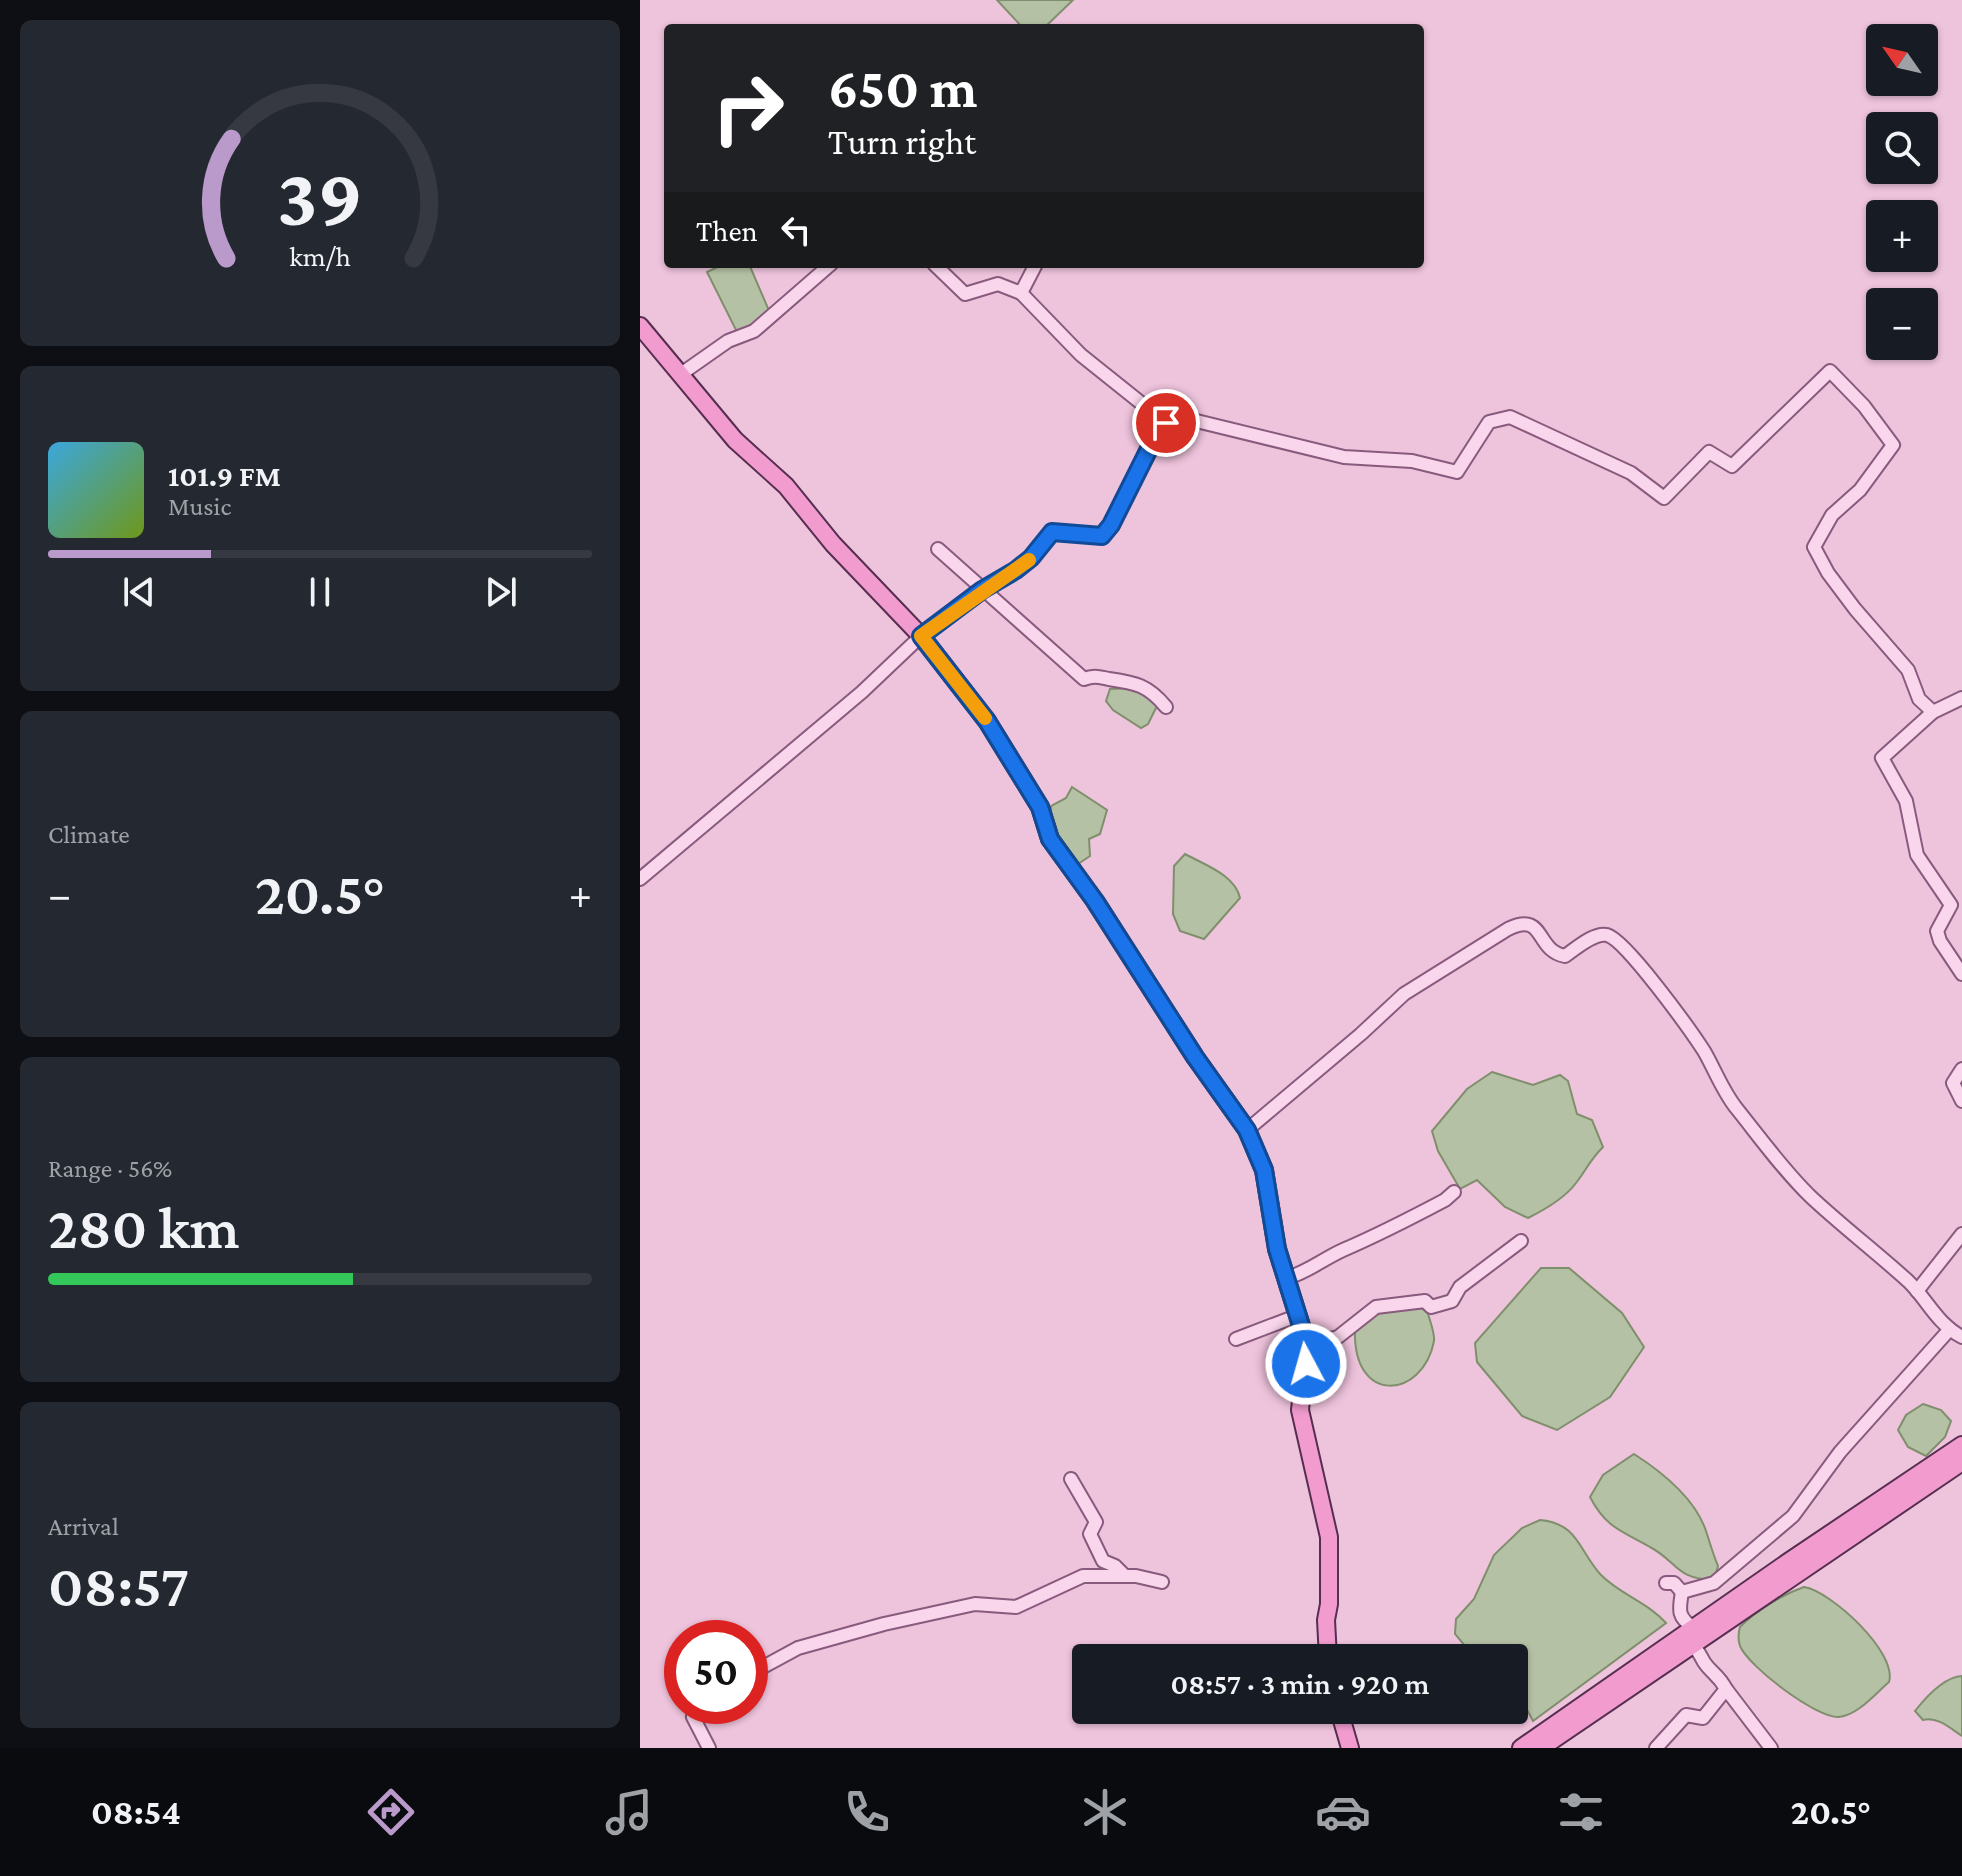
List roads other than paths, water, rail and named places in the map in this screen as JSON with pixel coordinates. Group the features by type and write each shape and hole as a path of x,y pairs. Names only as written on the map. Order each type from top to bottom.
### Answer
{"main road":[{"path":"640,326 735,440 786,486 833,544 921,636 987,721 1040,807 1050,839 1095,901 1195,1057 1247,1130 1264,1170 1277,1249 1307,1345 1300,1410 1329,1537 1327,1644"},
{"path":"1541,1748 1962,1445"},
{"path":"1521,1748 1962,1462"},
{"path":"1343,1724 1350,1748"}],"street":[{"path":"681,374 728,341 754,331 826,268"},
{"path":"938,268 965,294 998,284 1021,293 1081,355 1166,423"},
{"path":"1021,293 1034,268"},
{"path":"640,879 851,702 921,636 982,590 1024,564 1052,532 1102,536 1111,525 1160,427 1176,416 1344,457 1412,461 1457,472 1489,422 1510,417 1631,473 1664,498 1709,452 1732,466 1830,371 1864,406 1893,445 1860,490 1832,515 1814,547 1828,573 1855,609 1908,670 1919,699 1933,712"},
{"path":"938,549 1084,679 1093,675 1132,681 1156,694 1166,707"},
{"path":"1962,698 1933,712 1882,758 1906,801 1917,855 1951,905 1937,931 1940,941 1962,974"},
{"path":"1247,1130 1404,994 1508,929 1523,923 1530,924 1540,932 1545,944 1565,956 1597,936 1606,935 1617,941 1664,997 1703,1050 1734,1105 1789,1173 1917,1291 1950,1329 1962,1337"},
{"path":"1962,1069 1953,1083 1962,1101"},
{"path":"1287,1278 1304,1273 1340,1251 1378,1236 1445,1200 1454,1192"},
{"path":"1917,1291 1962,1234"},
{"path":"1307,1345 1338,1337 1376,1307 1425,1301 1431,1307 1452,1301 1460,1287 1521,1241"},
{"path":"1236,1339 1299,1315"},
{"path":"1682,1592 1714,1583 1793,1516 1840,1452 1950,1329"},
{"path":"1071,1479 1096,1522 1090,1534 1103,1561 1115,1566 1125,1576"},
{"path":"768,1664 798,1648 884,1624 975,1604 1016,1607 1083,1576 1136,1576 1162,1582"},
{"path":"1666,1583 1674,1583 1682,1592 1680,1609 1705,1664 1719,1676 1771,1748"},
{"path":"1656,1748 1686,1715 1703,1718 1726,1689"},
{"path":"697,1724 709,1748"}]}
